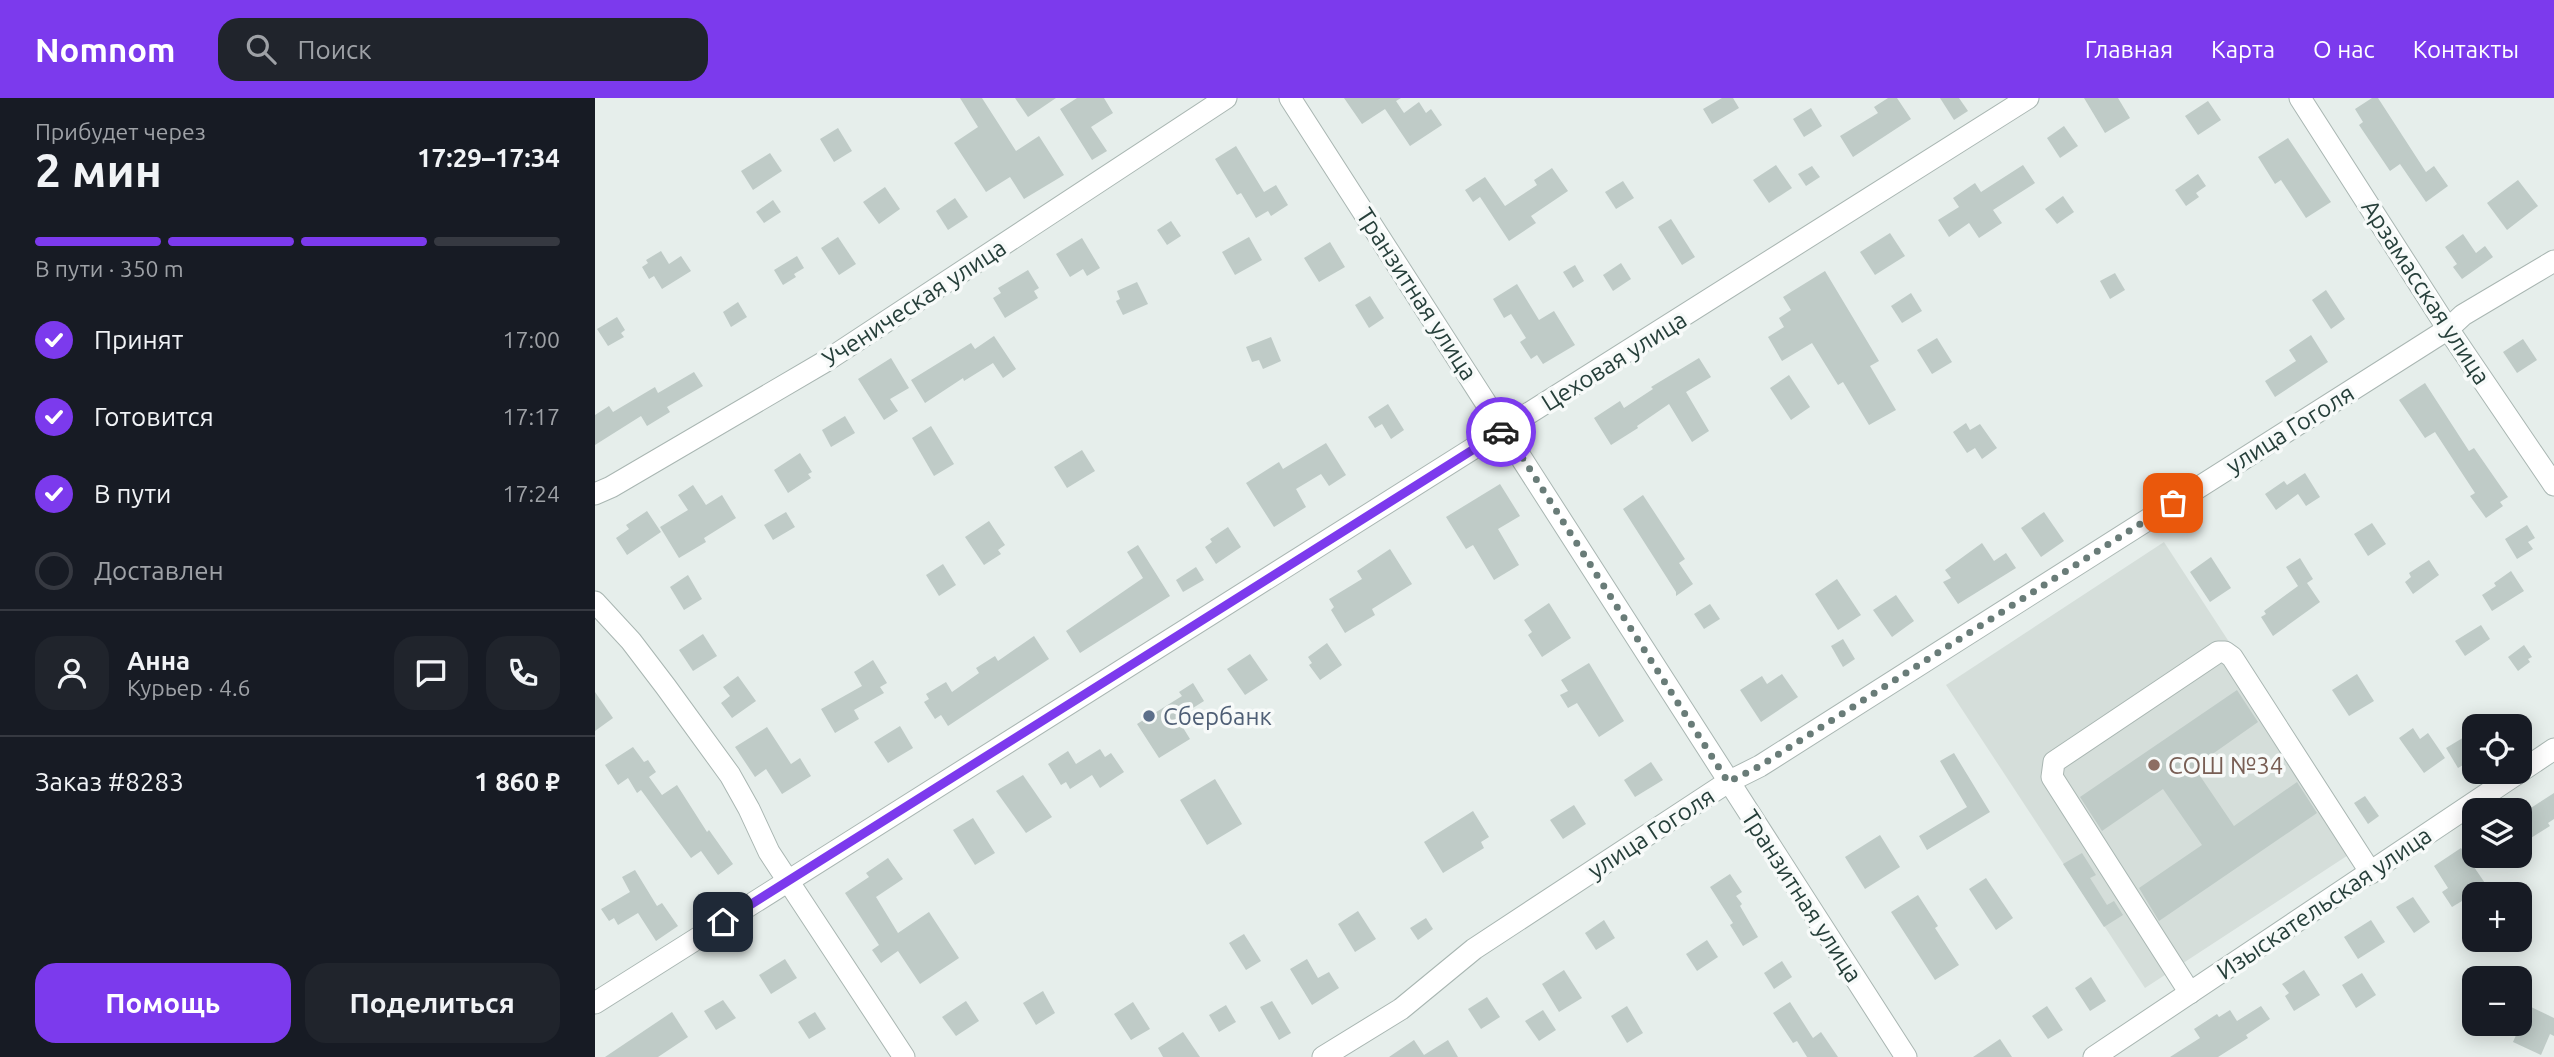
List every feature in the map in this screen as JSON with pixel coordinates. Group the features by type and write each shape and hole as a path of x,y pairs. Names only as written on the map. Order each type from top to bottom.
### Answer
{"street":[{"name":"Ученическая улица","path":"595,494 826,360 1226,98"},
{"name":"Транзитная улица","path":"1290,98 1906,1057"},
{"name":"Цеховая улица","path":"595,1003 2028,98"},
{"name":"Арзамасская улица","path":"2300,98 2448,328 2554,485"},
{"name":"улица Гоголя","path":"1323,1057 1401,1009 1474,949 1728,782 1760,766 2448,328 2463,315 2554,261"},
{"path":"595,602 631,641 667,687 730,775 769,852 904,1057"},
{"path":"2190,993 2052,777 2051,769 2054,762 2218,652 2225,652 2232,657 2371,873"},
{"name":"Изыскательская улица","path":"2094,1057 2554,749"}],"shaded area":[{"name":"СОШ №34","path":"2164,542 2362,846 2145,988 1946,685"}],"building":[{"path":"960,98 982,98 1016,151 1039,136 1064,175 1024,199 1010,177 986,192 954,143 978,127"},
{"path":"1015,98 1056,98 1028,117"},
{"path":"1077,98 1104,98 1113,113 1091,127 1107,151 1092,160 1060,109"},
{"path":"1344,98 1401,98 1396,101 1404,113 1419,102 1426,113 1431,109 1442,125 1410,146 1385,109 1362,124"},
{"path":"1722,98 1733,98 1739,108 1712,124 1703,109"},
{"path":"1888,98 1897,98 1911,119 1853,157 1840,136 1878,113 1874,107"},
{"path":"1940,98 1959,98 1968,111 1954,120"},
{"path":"2084,98 2118,98 2130,118 2105,133"},
{"path":"2372,98 2378,98 2426,172 2434,166 2448,186 2426,202 2400,164 2390,171 2359,125 2363,122 2355,109"},
{"path":"2208,101 2221,120 2198,135 2185,116"},
{"path":"1811,108 1822,126 1804,137 1793,119"},
{"path":"2064,126 2078,146 2060,158 2047,138"},
{"path":"838,128 852,151 834,162 820,139"},
{"path":"2288,138 2331,202 2306,218 2281,180 2275,184 2258,157"},
{"path":"1236,146 1264,192 1276,185 1288,205 1271,216 1268,211 1256,218 1241,193 1237,195 1215,159"},
{"path":"770,153 782,171 753,190 741,171"},
{"path":"1776,165 1792,188 1769,203 1753,180"},
{"path":"2023,165 2035,183 1993,210 2002,223 1979,238 1969,223 1949,237 1938,220 1959,207 1953,198 1975,183 1981,192"},
{"path":"1812,166 1820,177 1806,186 1798,174"},
{"path":"1552,168 1568,191 1531,216 1536,223 1509,241 1480,197 1473,202 1465,190 1485,177 1505,206 1537,185 1534,180"},
{"path":"2198,174 2206,186 2196,193 2199,197 2186,206 2175,190"},
{"path":"2518,180 2538,206 2507,230 2487,203"},
{"path":"1623,181 1634,198 1616,209 1605,192"},
{"path":"885,187 900,209 879,224 863,202"},
{"path":"2063,196 2074,212 2057,224 2045,209"},
{"path":"955,198 968,217 948,230 936,211"},
{"path":"773,200 781,212 764,223 756,212"},
{"path":"1671,219 1695,257 1682,265 1658,227"},
{"path":"1171,221 1181,236 1167,245 1157,230"},
{"path":"1890,233 1905,256 1875,275 1860,252"},
{"path":"2463,234 2476,253 2485,246 2493,257 2462,279 2453,267 2457,264 2445,247"},
{"path":"838,237 856,264 839,275 821,248"},
{"path":"1249,237 1262,260 1235,275 1222,252"},
{"path":"1082,238 1100,268 1087,276 1083,269 1070,277 1056,254"},
{"path":"1330,242 1345,267 1319,282 1304,258"},
{"path":"661,251 669,264 681,256 691,271 662,289 654,276 649,279 642,267 648,263 646,260"},
{"path":"797,256 804,268 783,285 774,270"},
{"path":"1621,263 1631,279 1613,291 1603,275"},
{"path":"1575,265 1584,281 1573,288 1563,272"},
{"path":"1028,270 1039,288 1034,291 1038,298 1005,318 993,298 1001,293 998,288"},
{"path":"1825,271 1879,361 1870,366 1896,410 1869,425 1843,382 1838,385 1812,343 1782,361 1768,337 1784,327 1779,318 1791,310 1783,297"},
{"path":"2115,273 2125,290 2110,299 2100,281"},
{"path":"1137,282 1148,304 1123,315 1116,301 1120,299 1117,291"},
{"path":"1517,284 1539,320 1554,311 1575,345 1543,364 1537,355 1531,359 1520,342 1526,338 1511,314 1504,318 1493,299"},
{"path":"2326,290 2345,319 2331,329 2312,300"},
{"path":"1911,293 1922,311 1902,323 1891,306"},
{"path":"1370,296 1384,318 1369,328 1355,305"},
{"path":"738,302 747,317 731,327 723,312"},
{"path":"617,317 625,330 621,333 624,337 608,346 597,329"},
{"path":"2311,335 2328,362 2275,397 2265,381 2296,361 2289,350"},
{"path":"994,336 1016,369 1003,378 993,363 964,381 963,378 925,403 911,380 971,343 975,349"},
{"path":"1271,337 1281,361 1263,369 1259,360 1252,362 1246,347"},
{"path":"1937,338 1952,362 1932,374 1917,350"},
{"path":"2523,339 2537,360 2517,373 2503,352"},
{"path":"891,358 909,388 890,399 898,411 884,420 858,379"},
{"path":"1699,358 1711,377 1686,392 1709,431 1692,442 1669,404 1611,445 1594,418 1620,401 1624,408 1653,389 1651,387"},
{"path":"694,372 703,386 667,407 670,412 647,426 641,416 595,445 595,415 609,406 613,412 655,387 658,393"},
{"path":"1789,375 1810,407 1791,420 1770,388"},
{"path":"2425,383 2469,451 2474,448 2508,497 2500,502 2503,506 2486,518 2470,496 2475,493 2435,432 2425,438 2399,400"},
{"path":"1388,404 1404,430 1391,439 1382,424 1375,428 1368,417"},
{"path":"845,416 855,433 831,447 822,430"},
{"path":"1966,423 1970,430 1980,424 1997,448 1982,459 1975,448 1967,453 1953,432"},
{"path":"931,426 954,464 934,476 912,438"},
{"path":"1326,443 1346,475 1329,486 1321,474 1296,489 1306,507 1274,527 1246,483 1279,462 1283,469"},
{"path":"1082,450 1095,471 1067,488 1054,467"},
{"path":"800,453 812,472 808,474 811,478 788,493 774,470"},
{"path":"2305,473 2320,497 2306,506 2298,494 2276,510 2265,494 2284,481 2287,485"},
{"path":"1500,484 1520,516 1498,529 1519,565 1494,580 1473,545 1466,549 1446,517"},
{"path":"693,485 706,505 722,495 736,518 704,538 706,542 679,558 660,527 688,510 678,495"},
{"path":"1643,495 1685,559 1679,563 1693,584 1676,596 1623,509"},
{"path":"647,511 661,532 627,555 616,538 629,529 626,525"},
{"path":"786,512 795,527 773,540 764,525"},
{"path":"2044,512 2064,541 2041,557 2021,528"},
{"path":"989,521 1005,545 998,550 1001,554 984,565 965,537"},
{"path":"2372,523 2386,544 2368,556 2354,534"},
{"path":"2527,525 2535,538 2528,542 2533,549 2517,559 2505,539"},
{"path":"1228,527 1241,547 1216,564 1205,547 1212,542 1210,539"},
{"path":"1982,543 1994,561 2006,553 2016,568 1958,604 1943,582 1951,578 1945,570"},
{"path":"1138,545 1170,596 1080,653 1066,631 1143,578 1127,552"},
{"path":"1390,549 1412,584 1372,609 1375,615 1345,633 1331,610 1334,607 1329,599 1362,579 1357,571"},
{"path":"2211,557 2231,588 2210,602 2190,572"},
{"path":"2300,558 2313,579 2307,583 2320,602 2273,636 2261,617 2266,614 2264,611 2298,586 2286,567"},
{"path":"2429,560 2439,575 2413,594 2405,582 2411,577 2409,573"},
{"path":"943,564 956,585 939,596 926,575"},
{"path":"1196,567 1204,580 1183,592 1176,580"},
{"path":"2511,571 2524,591 2492,611 2482,595"},
{"path":"688,575 702,599 684,610 670,587"},
{"path":"1837,579 1861,615 1838,630 1815,594"},
{"path":"1896,595 1914,621 1892,637 1873,610"},
{"path":"1549,603 1571,638 1542,657 1528,635 1532,632 1524,620"},
{"path":"1710,604 1720,619 1704,629 1694,614"},
{"path":"2481,625 2490,639 2465,656 2455,641"},
{"path":"703,634 717,656 693,671 679,650"},
{"path":"1034,636 1049,659 948,726 941,715 935,719 924,702 929,699 926,694 946,682 952,692 979,673 976,668 995,656 998,661"},
{"path":"1843,639 1855,659 1843,667 1831,646"},
{"path":"1327,643 1342,665 1320,680 1309,665 1312,663 1308,657"},
{"path":"2524,645 2532,657 2528,659 2530,662 2518,671 2508,657"},
{"path":"1250,654 1268,680 1245,695 1227,669"},
{"path":"873,660 887,683 880,687 884,693 854,710 859,719 835,733 821,709 862,686 854,672"},
{"path":"1589,663 1624,721 1599,737 1577,703 1568,708 1560,695 1568,691 1561,680"},
{"path":"1782,674 1798,697 1761,722 1740,690 1762,676 1767,684"},
{"path":"2357,674 2374,701 2349,716 2332,690"},
{"path":"738,676 756,701 732,718 721,703 730,696 723,687"},
{"path":"1193,683 1204,701 1177,718 1190,739 1159,758 1137,724 1182,696 1179,692"},
{"path":"2237,690 2258,722 2194,767 2234,826 2297,782 2317,813 2159,921 2139,888 2202,845 2163,789 2102,831 2080,797"},
{"path":"595,692 613,718 595,731"},
{"path":"900,726 913,748 888,763 874,742"},
{"path":"767,727 791,764 800,758 811,776 782,794 766,769 755,777 735,747"},
{"path":"2413,728 2420,739 2428,733 2445,758 2424,773 2399,738"},
{"path":"2462,738 2462,766 2458,768 2446,748"},
{"path":"633,747 644,762 648,760 656,772 649,777 662,795 677,785 707,832 709,830 733,864 718,875 701,851 691,858 641,790 637,793 628,778 618,785 605,765"},
{"path":"1100,749 1105,757 1111,753 1124,772 1100,788 1092,775 1070,789 1066,782 1061,785 1048,764 1068,751 1076,764"},
{"path":"1954,753 1990,812 1927,850 1919,836 1967,807 1940,761"},
{"path":"1651,762 1663,780 1635,797 1624,780"},
{"path":"1023,775 1052,817 1026,833 996,791"},
{"path":"1215,779 1242,824 1207,845 1180,800"},
{"path":"2554,793 2554,819 2548,823 2550,826 2532,837 2532,807"},
{"path":"2365,796 2379,816 2368,824 2354,803"},
{"path":"1574,805 1586,824 1563,839 1550,820"},
{"path":"1473,811 1489,837 1481,842 1484,848 1443,873 1424,842"},
{"path":"973,818 995,853 975,865 953,830"},
{"path":"1880,835 1900,867 1865,889 1845,857"},
{"path":"2461,848 2462,868 2475,868 2484,882 2462,882 2462,901 2452,907 2442,892 2448,888 2434,866"},
{"path":"2082,853 2096,875 2090,878 2107,905 2114,901 2123,915 2104,927 2063,864"},
{"path":"888,858 903,879 876,897 898,933 929,912 959,958 920,984 898,951 881,963 872,950 879,945 845,893 869,877 866,873"},
{"path":"635,870 657,906 662,903 678,926 656,941 638,913 618,925 614,918 609,921 601,909 630,892 622,877"},
{"path":"1730,874 1742,892 1736,896 1742,904 1740,906 1758,937 1743,946 1730,925 1733,923 1710,887"},
{"path":"1986,878 2013,918 1996,930 1969,889"},
{"path":"1918,895 1959,965 1935,980 1891,912"},
{"path":"2413,897 2430,922 2414,933 2396,907"},
{"path":"1358,911 1376,939 1355,952 1338,924"},
{"path":"1426,918 1433,929 1418,940 1410,928"},
{"path":"1604,920 1615,938 1596,950 1585,933"},
{"path":"2371,920 2385,942 2358,959 2344,937"},
{"path":"1244,934 1261,961 1246,970 1229,943"},
{"path":"1707,940 1718,957 1697,971 1686,954"},
{"path":"785,959 797,978 771,994 759,975"},
{"path":"1307,959 1318,978 1329,972 1339,988 1312,1005 1290,969"},
{"path":"1782,961 1792,977 1774,989 1764,973"},
{"path":"1564,970 1582,998 1559,1012 1542,984"},
{"path":"2304,970 2320,995 2294,1011 2285,996 2289,993 2282,984"},
{"path":"2362,973 2376,995 2356,1008 2342,985"},
{"path":"2091,977 2106,1001 2090,1011 2075,988"},
{"path":"1043,991 1055,1013 1036,1025 1023,1003"},
{"path":"1487,997 1500,1017 1481,1029 1468,1009"},
{"path":"723,1000 736,1018 716,1030 704,1011"},
{"path":"966,1001 979,1021 956,1036 942,1017"},
{"path":"1272,1001 1291,1033 1279,1040 1260,1007"},
{"path":"1133,1002 1150,1029 1131,1040 1114,1014"},
{"path":"1790,1002 1813,1038 1821,1032 1838,1057 1807,1057 1797,1041 1793,1043 1773,1013"},
{"path":"1226,1005 1236,1022 1219,1032 1209,1015"},
{"path":"1627,1006 1643,1033 1627,1043 1611,1016"},
{"path":"2047,1006 2063,1030 2048,1039 2032,1016"},
{"path":"2261,1006 2270,1019 2246,1035 2248,1038 2218,1057 2170,1057 2200,1038 2194,1029 2217,1014 2219,1017 2230,1010 2237,1021"},
{"path":"2532,1007 2554,1018 2554,1036 2550,1034 2541,1055 2513,1042 2516,1036 2532,1036"},
{"path":"1543,1010 1556,1030 1539,1041 1525,1021"},
{"path":"672,1012 688,1037 658,1057 605,1057"},
{"path":"815,1012 826,1029 809,1039 798,1022"},
{"path":"1183,1032 1200,1057 1163,1057 1158,1048"},
{"path":"2000,1039 2012,1057 1973,1057"},
{"path":"1414,1040 1424,1055 1448,1040 1458,1057 1389,1057"}],"way so far":[{"path":"1501,432 1505,430 1728,782 1760,766 2173,503"}],"place":[{"name":"Сбербанк","path":"1149,716"},
{"name":"СОШ №34","path":"2154,765"}],"route":[{"path":"723,922 1501,432"}]}
